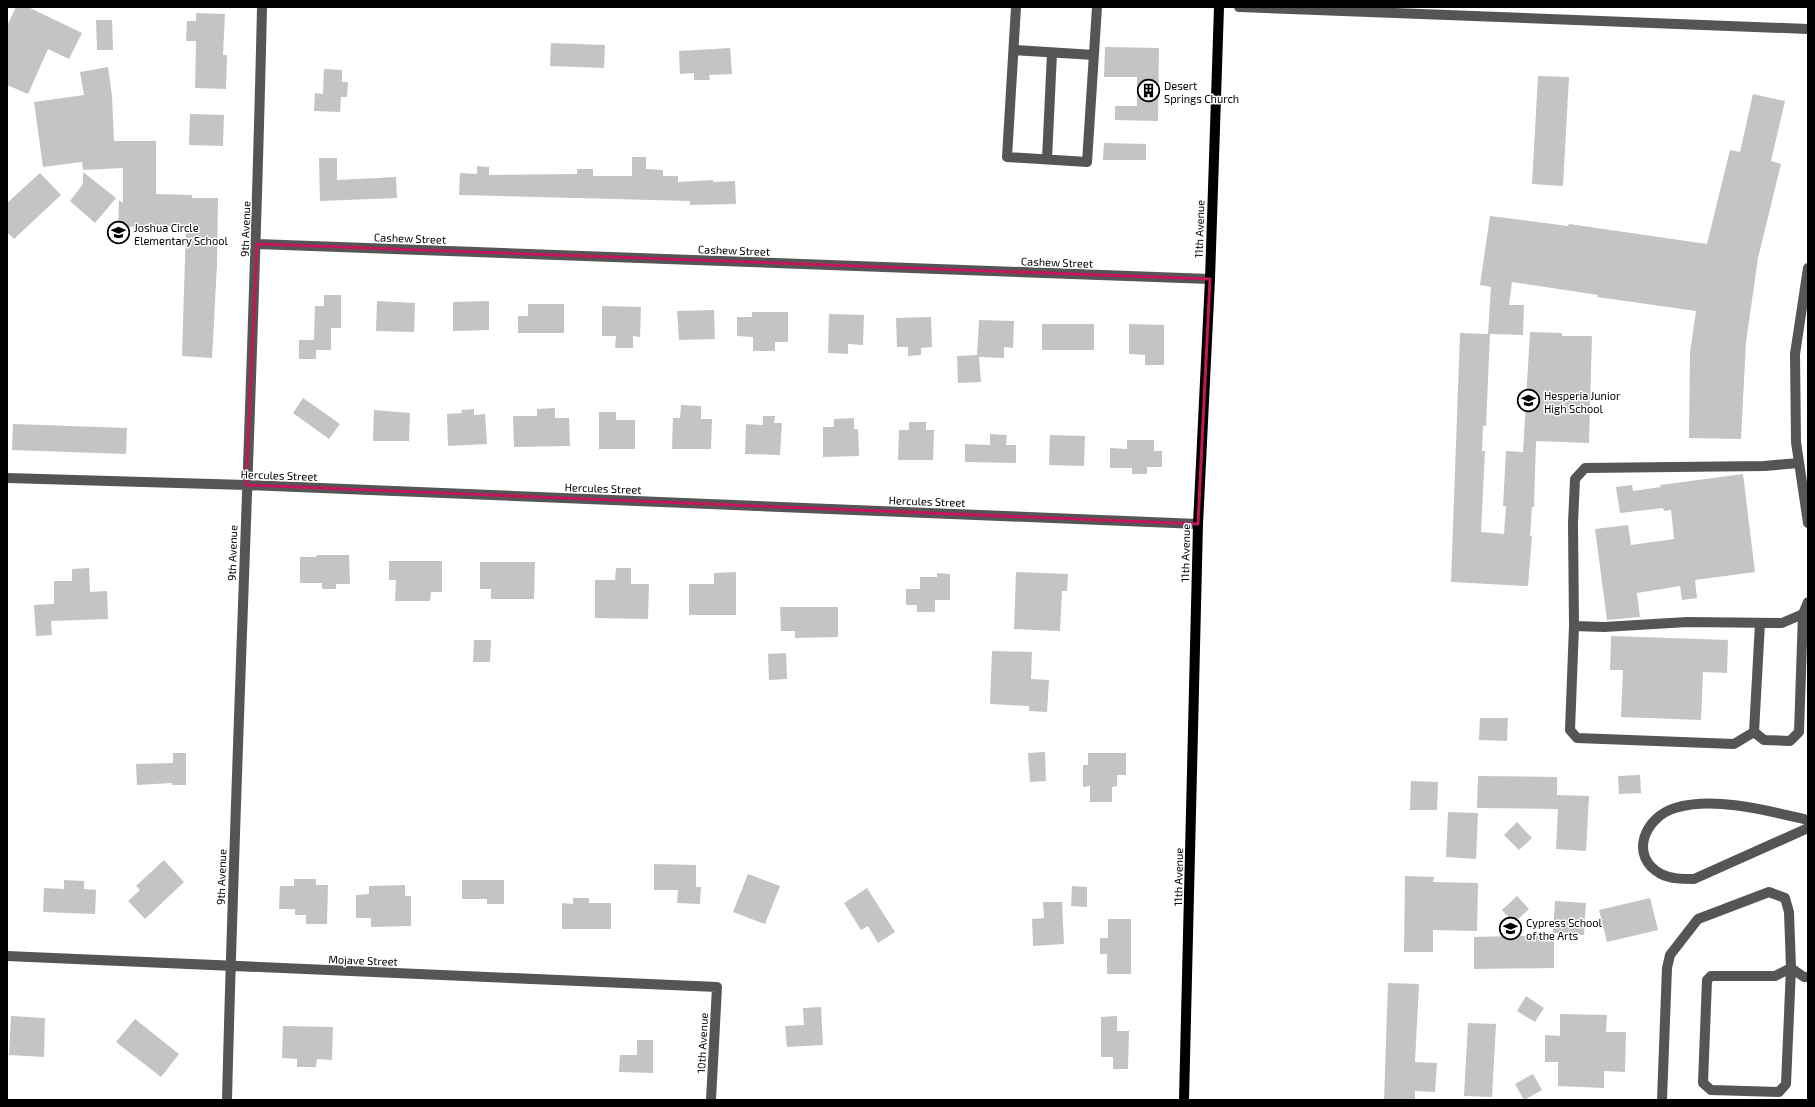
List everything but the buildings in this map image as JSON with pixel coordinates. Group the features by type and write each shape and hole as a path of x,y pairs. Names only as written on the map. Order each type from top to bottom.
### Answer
{"main road":[{"name":"11th Avenue","path":"1184,1100 1198,524 1210,280 1219,7"}],"street":[{"name":"9th Avenue","path":"227,1100 246,485 257,244 262,7"},
{"path":"1016,7 1007,157 1087,162 1097,7"},
{"path":"1239,7 1808,30"},
{"path":"1014,50 1094,55"},
{"path":"1047,159 1052,53"},
{"name":"Cashew Street","path":"257,244 1210,280"},
{"path":"1808,268 1795,354 1796,442 1808,523"},
{"path":"1754,732 1734,744 1577,738 1570,730 1574,626 1573,523 1575,479 1585,468 1764,466 1799,463"},
{"name":"Hercules Street","path":"7,478 246,485 1198,524"},
{"path":"1754,732 1764,740 1790,741 1799,732 1803,614 1808,602"},
{"path":"1574,626 1604,627 1687,622 1782,623 1803,614"},
{"path":"1754,732 1760,623"},
{"path":"1808,820 1743,806 1702,804 1675,808 1656,817 1648,829 1642,843 1644,854 1653,868 1662,874 1677,879 1694,879 1808,828"},
{"path":"1662,1100 1666,968 1670,956 1698,919 1769,892 1785,898 1789,912 1791,968 1786,1084 1779,1092 1745,1095 1711,1090 1703,1083 1707,980 1711,976 1776,976 1791,968"},
{"name":"Mojave Street","path":"7,956 718,986"},
{"path":"1791,968 1804,977 1808,977"},
{"name":"10th Avenue","path":"711,1100 718,986"}],"highlighted area":[{"path":"257,244 1210,279 1198,524 246,485"}],"place":[{"name":"Desert Springs Church","path":"1148,91"},
{"name":"Joshua Circle Elementary School","path":"119,233"},
{"name":"Hesperia Junior High School","path":"1528,401"},
{"name":"Cypress School of the Arts","path":"1510,928"}]}
